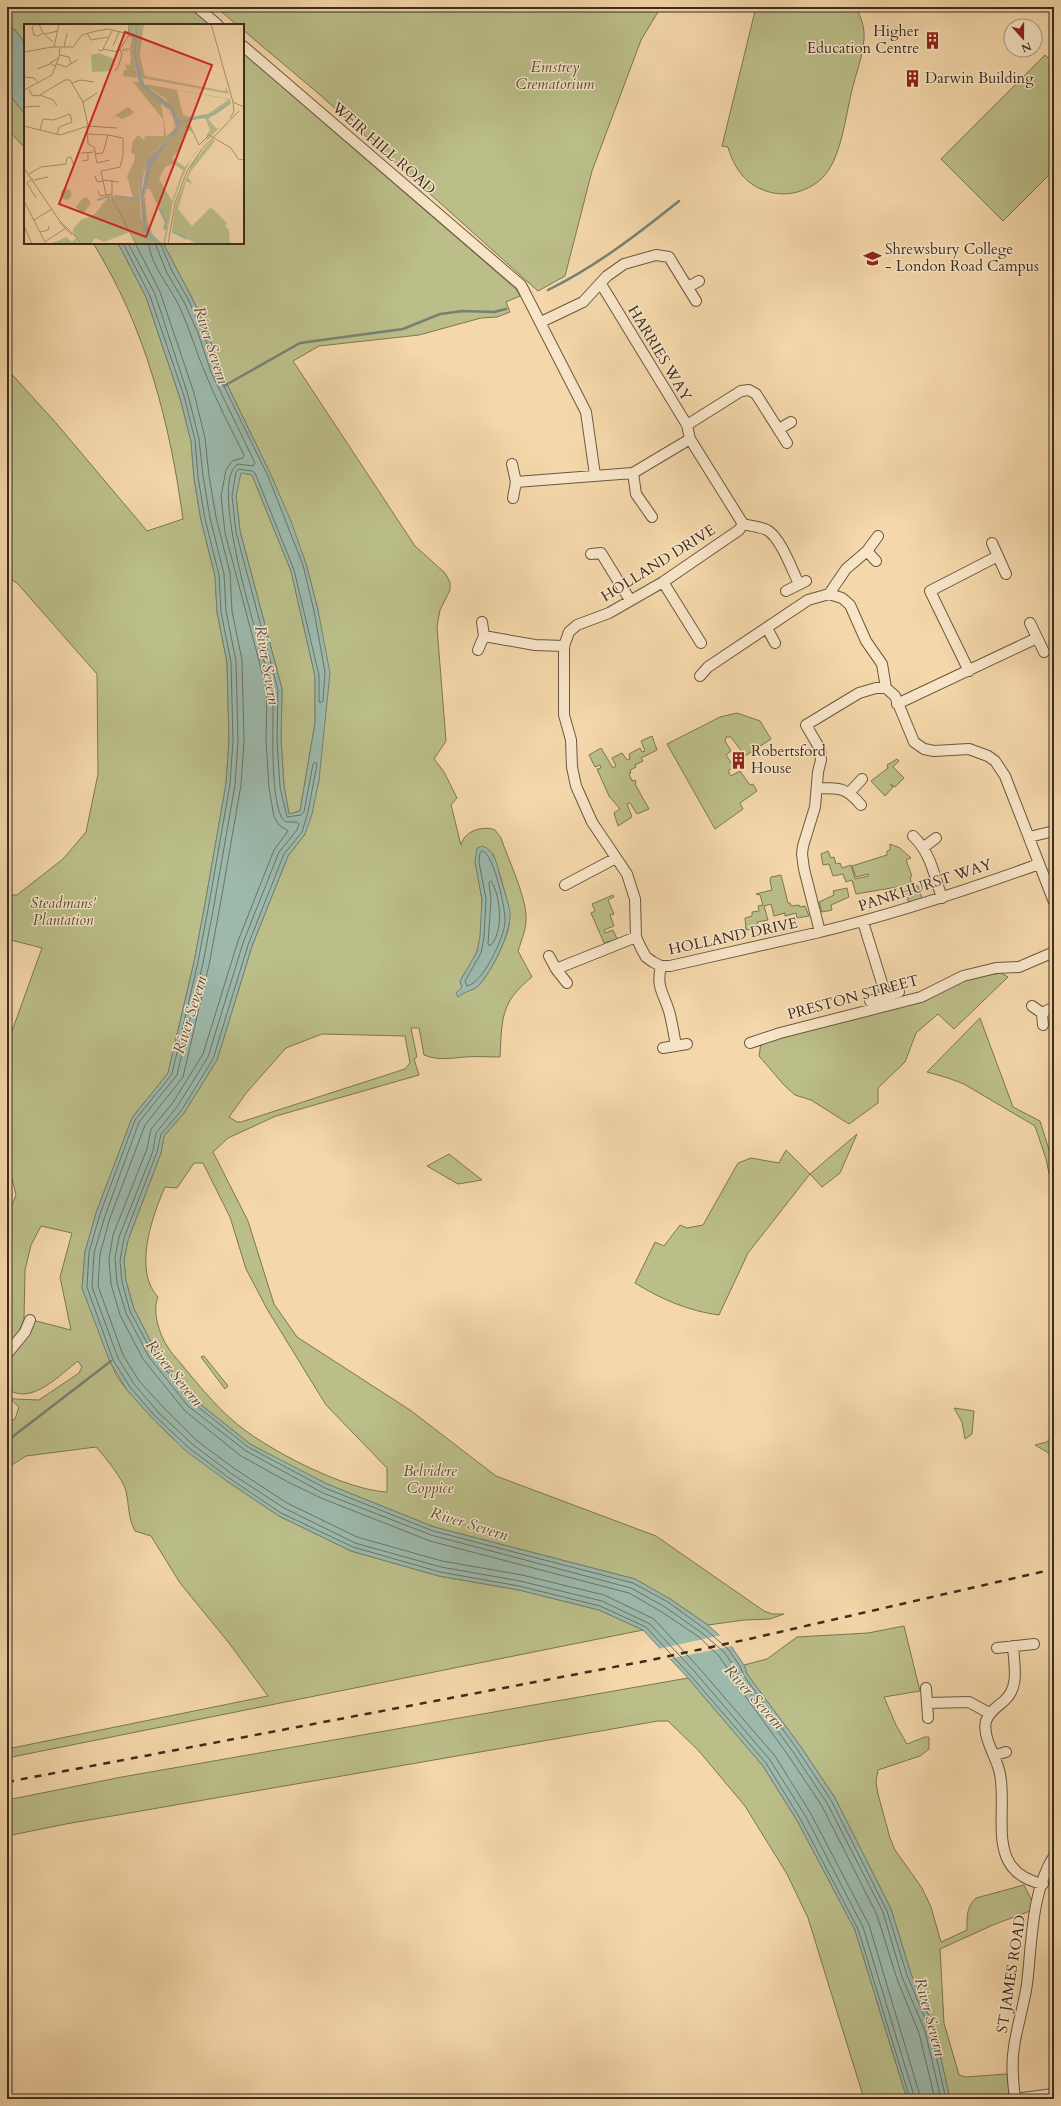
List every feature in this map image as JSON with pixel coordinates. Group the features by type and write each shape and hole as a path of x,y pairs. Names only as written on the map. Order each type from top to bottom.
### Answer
{"street":[{"path":"197,7 217,24"},
{"name":"WEIR HILL ROAD","path":"244,47 521,285 586,412 595,476"},
{"path":"541,322 583,302 616,268 624,264 656,255 669,258 696,301"},
{"path":"688,287 700,281"},
{"name":"HARRIES WAY","path":"601,284 686,425 690,439"},
{"path":"686,425 741,391 749,390 756,394 787,443"},
{"path":"779,429 791,422"},
{"path":"516,482 633,473 690,439 743,524 767,530 774,536 780,545 802,582 786,591"},
{"path":"512,464 516,482 513,498"},
{"path":"633,473 636,494 652,518"},
{"name":"HOLLAND DRIVE","path":"743,524 739,530 662,582 609,613 577,625 569,632 564,646 564,716 571,740 574,778 592,822 626,874 635,899 636,937 646,957 661,966 670,966 820,932 804,869 802,854 803,846 813,819 821,754 806,725 859,693 876,688 886,688"},
{"path":"829,594 846,569 867,551 878,536"},
{"path":"992,543 1006,574"},
{"path":"867,551 876,561"},
{"path":"591,554 601,553 630,600"},
{"path":"969,671 930,591 998,556"},
{"path":"662,582 701,642"},
{"path":"700,676 708,667 808,600 829,594 842,598 850,605 866,640 882,664 886,688 895,696 897,704 914,742 924,748 934,751 977,750 995,761 1007,780 1054,902"},
{"path":"478,650 484,636 482,622"},
{"path":"1030,623 1044,652"},
{"path":"767,628 774,643"},
{"path":"484,636 535,645 564,646"},
{"path":"897,704 1037,638"},
{"path":"849,793 862,779"},
{"path":"817,788 844,789 861,806"},
{"path":"1029,837 1054,831"},
{"path":"912,836 924,847 930,857 942,898"},
{"path":"924,847 936,838"},
{"path":"565,885 616,858"},
{"name":"PANKHURST WAY","path":"820,932 863,922 942,898 1039,864"},
{"path":"863,922 886,996"},
{"path":"556,969 636,937"},
{"name":"PRESTON STREET","path":"750,1043 780,1033 921,997 964,976 996,968 1019,967 1054,952"},
{"path":"549,956 556,969 567,983"},
{"path":"661,966 659,975 659,989 668,1010 676,1046"},
{"path":"870,1001 899,992"},
{"path":"1032,1006 1042,1013"},
{"path":"1042,1013 1054,1007"},
{"path":"1042,1013 1043,1025"},
{"path":"663,1048 686,1044"},
{"path":"7,1354 25,1332 30,1320"},
{"path":"997,1648 1034,1644"},
{"path":"1012,1646 1014,1685 1006,1699 989,1713 986,1721 986,1736 996,1755 1000,1774 1000,1830 1010,1864 1016,1872 1030,1881 1043,1884"},
{"path":"926,1688 928,1718"},
{"path":"927,1703 969,1702 989,1713"},
{"path":"996,1755 1006,1752"},
{"name":"ST JAMES ROAD","path":"1015,2099 1013,2065 1014,2047 1024,2005 1032,1926 1043,1884 1054,1856"},
{"path":"1015,2099 1054,2094"}],"green space":[{"path":"7,7 193,7 211,24 24,24 24,43 16,31 7,25"},
{"name":"Emstrey Crematorium","path":"216,7 661,7 641,40 592,171 565,276 538,291 319,94 244,31 244,24 236,24"},
{"path":"756,7 856,7 863,27 864,39 862,52 843,132 833,163 823,178 808,188 792,193 783,194 766,191 746,180 737,168 730,155 728,147 722,146"},
{"name":"Belvidere Coppice","path":"244,54 516,289 520,296 506,302 510,312 497,317 481,318 419,335 319,346 293,361 415,546 445,573 450,582 450,590 440,610 437,627 446,741 434,759 444,772 457,798 451,805 461,845 468,834 479,829 488,828 495,830 501,838 523,897 526,924 518,951 532,977 514,995 508,1004 501,1032 500,1057 444,1059 429,1057 424,1055 419,1028 411,1028 417,1057 414,1059 419,1075 276,1116 228,1138 213,1152 248,1221 274,1304 297,1337 410,1410 496,1476 656,1536 764,1611 772,1614 784,1614 770,1619 744,1620 708,1625 670,1599 635,1579 434,1527 327,1484 295,1469 250,1444 195,1400 156,1352 134,1309 126,1281 124,1260 128,1240 161,1153 164,1136 184,1113 217,1060 252,946 288,856 305,834 319,780 318,610 306,564 271,475 219,368 207,330 164,244 244,244","holes":["493,854 504,889 509,917 508,932 505,940 486,976 477,987 456,993 462,987 460,981 477,951 482,929 483,918 481,895 475,862","322,1034 405,1036 410,1063 405,1069 241,1122 237,1122 229,1117 247,1092 286,1048","194,1163 203,1163 230,1217 246,1269 267,1309 326,1405 387,1468 387,1492 371,1490 353,1485 314,1470 276,1450 246,1431 220,1409 174,1356 164,1341 156,1315 156,1303 158,1297 151,1286 147,1273 147,1243 150,1228 165,1187 177,1188"]},
{"path":"1045,55 1054,64 1054,170 1003,221 941,159"},
{"path":"7,92 24,113 24,147 7,129"},
{"name":"Steadmans' Plantation","path":"94,244 119,244 146,297 180,398 191,441 194,478 201,520 215,576 217,612 227,662 229,741 226,784 205,904 194,962 168,1073 132,1118 96,1213 85,1252 82,1288 116,1375 127,1390 169,1435 227,1481 279,1516 351,1551 439,1576 519,1590 599,1610 643,1630 7,1758 7,1749 268,1696 229,1643 180,1583 151,1536 135,1531 130,1516 124,1486 113,1468 96,1447 26,1456 7,1468 7,1422 15,1419 19,1407 7,1396 14,1399 39,1400 79,1373 82,1367 78,1361 45,1387 26,1394 16,1393 7,1389 7,1358 32,1320 71,1330 60,1277 72,1233 41,1226 31,1245 25,1270 24,1319 18,1334 7,1349 7,1218 16,1195 7,1158 7,1045 42,948 7,939 7,895 17,895 63,859 86,832 98,774 97,674 17,583 7,577 7,369 56,423 147,531 183,519 171,447 153,376 141,341 111,275"},
{"path":"240,472 252,475 291,571 315,676 315,723 300,811 289,814 284,786 281,740 282,689 240,531 236,496"},
{"path":"737,713 760,721 771,739 745,756 731,737 726,737 725,741 731,751 726,755 734,767 728,771 731,776 740,771 750,785 753,784 757,791 740,803 743,809 715,829 667,744 720,717"},
{"path":"652,736 657,750 641,758 643,761 635,765 636,767 630,770 631,773 629,774 632,781 635,780 635,784 649,809 637,814 630,803 627,804 632,817 618,826 614,813 620,809 609,796 597,769 601,768 600,765 595,767 589,755 601,748 613,768 616,766 612,758 622,753 627,760 630,759 629,754 640,748 642,752 645,751 641,741"},
{"path":"897,759 899,761 893,767 904,778 895,787 890,784 893,787 885,796 871,781 888,768 887,765"},
{"path":"890,844 900,848 911,858 906,860 912,876 910,877 912,886 918,886 922,898 911,902 908,901 907,895 905,896 902,889 898,890 897,887 856,894 852,880 846,882 843,874 833,876 829,864 823,865 821,854 828,851 831,858 834,857 836,864 840,863 842,868 851,865 855,879 869,876 868,874 856,877 852,866 887,855 887,851 890,850"},
{"path":"781,875 788,903 790,903 791,906 805,906 809,916 797,918 796,913 785,916 785,913 774,916 771,904 764,906 768,920 757,922 758,927 746,930 745,918 752,916 752,912 759,911 758,906 763,905 760,895 756,894 772,890 770,881 771,877"},
{"path":"847,888 849,897 831,905 832,910 822,912 819,902 834,895 833,891"},
{"path":"613,895 614,897 608,900 614,914 610,915 614,926 604,930 605,933 613,930 617,939 604,943 591,913 595,911 592,904"},
{"path":"1001,973 1008,977 954,1029 938,1014 916,1033 905,1062 878,1088 878,1103 849,1124 811,1100 795,1095 784,1085 759,1056 761,1043 811,1028 925,1001 966,979"},
{"path":"980,1018 1013,1107 1040,1121 1054,1166 1054,1197 1046,1159 1035,1126 964,1084 927,1072"},
{"path":"857,1134 840,1173 822,1187 810,1174"},
{"path":"786,1150 810,1174 748,1253 719,1315 696,1311 675,1304 635,1283 655,1242 664,1246 680,1225 687,1228 703,1225 738,1163 751,1158 779,1163"},
{"path":"449,1154 482,1180 458,1184 427,1166"},
{"path":"204,1356 228,1386 225,1389 201,1357"},
{"path":"954,1408 974,1411 972,1434 965,1439 962,1422"},
{"path":"1054,1425 1054,1456 1035,1445 1047,1442 1053,1434"},
{"path":"904,1626 920,1691 884,1697 896,1725 907,1744 925,1737 929,1737 929,1749 920,1756 878,1770 876,1782 878,1794 890,1838 895,1850 922,1888 931,1907 941,1942 967,1930 967,1917 970,1905 976,1898 1024,1885 1032,1901 1030,1911 993,1925 940,1949 944,2023 959,2075 965,2077 1007,2074 1010,2099 950,2099 934,2028 911,1974 891,1909 835,1798 801,1747 747,1674 744,1665 767,1659 797,1637 868,1633"},
{"path":"688,1678 763,1766 798,1822 855,1930 907,2099 864,2099 808,1918 787,1874 745,1806 698,1750 668,1721 658,1721 66,1824 7,1836 7,1800 122,1777"}],"water":[{"path":"7,25 16,31 24,43 24,113 7,92"},
{"name":"River Severn","path":"119,244 164,244 192,298 207,330 219,368 271,475 291,521 306,564 318,610 330,673 319,780 312,814 305,834 288,856 252,946 217,1060 184,1113 164,1136 161,1153 128,1240 124,1260 126,1281 134,1309 156,1352 195,1400 250,1444 327,1484 434,1527 635,1579 670,1599 708,1625 731,1646 744,1665 747,1674 801,1747 835,1798 891,1909 911,1974 934,2028 950,2099 907,2099 855,1930 798,1822 763,1766 688,1678 643,1630 599,1610 519,1590 439,1576 351,1551 279,1516 186,1451 152,1418 127,1390 110,1362 82,1288 85,1252 96,1213 132,1118 168,1073 194,962 226,784 229,741 227,662 217,612 215,576 201,520 194,478 191,441 180,398 146,297","holes":["241,473 252,475 291,571 315,676 315,723 300,811 289,814 284,786 281,740 282,689 240,531 236,496"]},
{"path":"482,846 493,854 509,908 510,920 500,952 483,981 477,987 458,997 456,993 462,987 460,981 477,952 480,936 482,899 475,862 477,848"}],"pier":[{"path":"722,1635 733,1646 668,1659 658,1649"}],"waterway":[{"path":"548,290 583,271 632,238 679,201"},
{"name":"River Severn","path":"224,386 300,343 403,329 440,314 463,311 494,312 506,309"},
{"path":"7,1441 111,1361"}],"railway":[{"path":"7,1782 646,1661 1054,1569"}],"place":[{"name":"Higher Education Centre","path":"932,40"},
{"name":"Darwin Building","path":"912,78"},
{"name":"Shrewsbury College - London Road Campus","path":"872,258"},
{"name":"Robertsford House","path":"738,760"}]}
